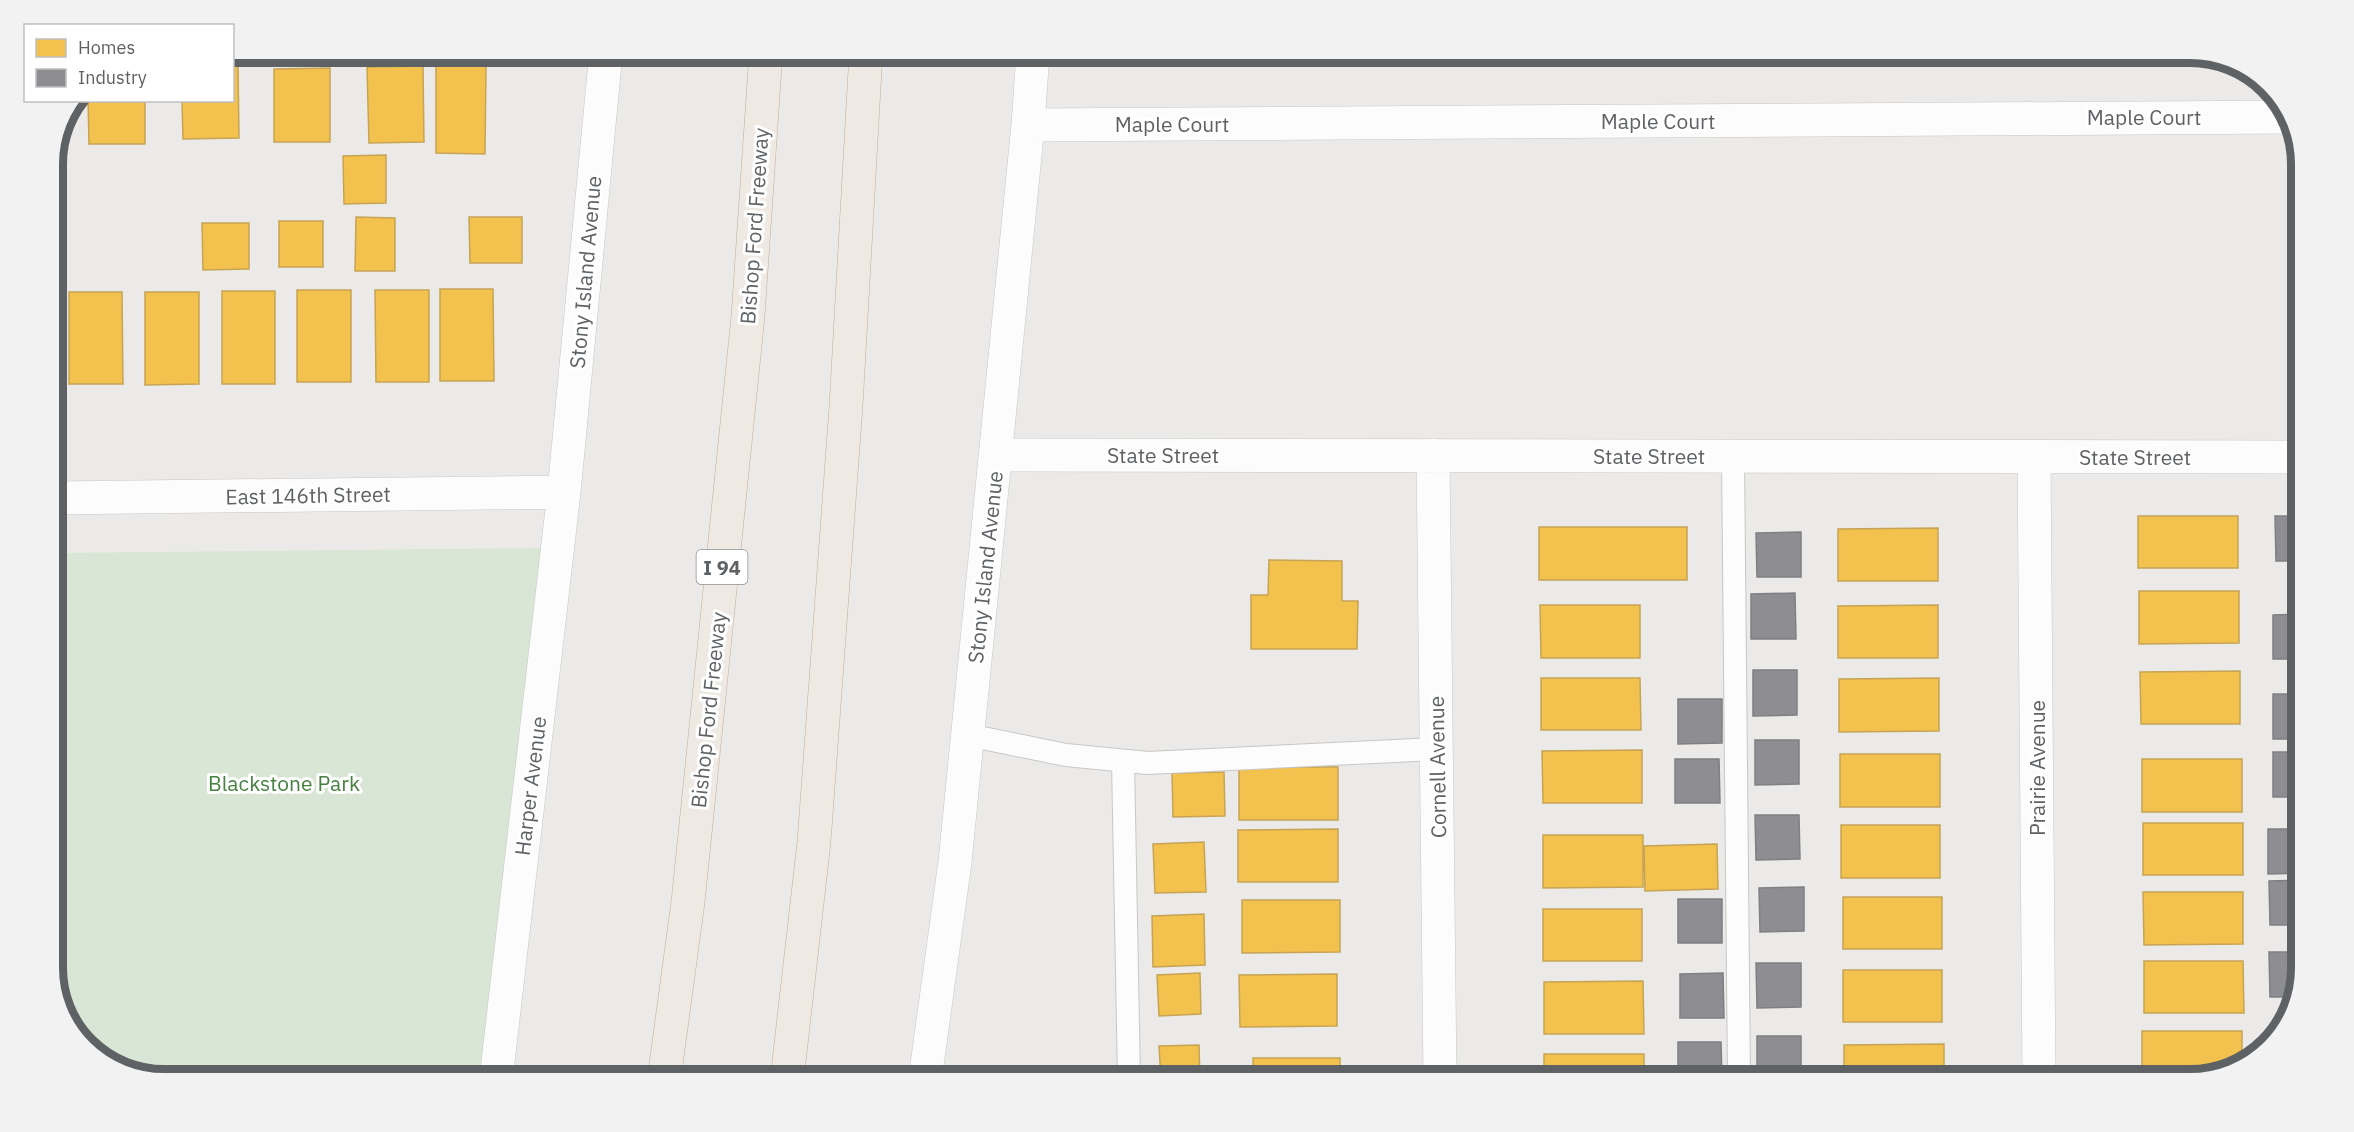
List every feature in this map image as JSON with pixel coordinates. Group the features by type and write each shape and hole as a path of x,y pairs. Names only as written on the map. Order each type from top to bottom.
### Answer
{"highway":[{"name":"Bishop Ford Freeway","path":"665,1069 688,902 748,316 765,63"},
{"path":"788,1069 814,842 846,406 865,63"}],"street":[{"name":"Stony Island Avenue","path":"564,492 605,63"},
{"name":"Stony Island Avenue","path":"927,1069 955,862 1028,125 1031,63"},
{"name":"Maple Court","path":"1028,125 2280,117"},
{"name":"State Street","path":"996,455 2291,457"},
{"name":"Cornell Avenue","path":"1434,455 1440,1069"},
{"name":"Prairie Avenue","path":"2034,457 2039,1069"},
{"name":"East 146th Street","path":"63,498 564,492"},
{"name":"Harper Avenue","path":"497,1069 564,492"}],"lane":[{"path":"1733,456 1739,1069"},
{"path":"968,735 1066,755 1148,763 1437,749"},
{"path":"1123,761 1129,1069"}],"green space":[{"name":"Blackstone Park","path":"546,548 482,1069 164,1069 144,1067 125,1061 113,1056 92,1040 73,1013 63,975 63,553"}],"building: Homes":[{"path":"234,64 238,64 239,138 183,139 182,102 234,102"},
{"path":"436,65 486,66 485,154 436,153"},
{"path":"423,66 424,142 369,143 367,67"},
{"path":"330,68 330,142 274,142 274,69"},
{"path":"88,102 145,102 145,144 89,144"},
{"path":"386,155 386,203 344,204 343,156"},
{"path":"356,217 395,218 395,271 355,271"},
{"path":"469,217 522,217 522,263 470,263"},
{"path":"279,221 323,221 323,267 279,267"},
{"path":"202,223 249,223 249,269 203,270"},
{"path":"440,289 493,289 494,381 440,381"},
{"path":"297,290 351,290 351,382 297,382"},
{"path":"375,290 429,290 429,382 376,382"},
{"path":"222,291 275,291 275,384 222,384"},
{"path":"69,292 122,292 123,384 69,384"},
{"path":"145,292 199,292 199,384 145,385"},
{"path":"2138,516 2238,516 2238,568 2138,568"},
{"path":"1539,527 1687,527 1687,580 1539,580"},
{"path":"1938,528 1938,581 1838,581 1838,529"},
{"path":"1269,560 1342,561 1342,601 1358,601 1357,649 1251,649 1251,595 1268,595"},
{"path":"2139,591 2239,591 2239,643 2139,644"},
{"path":"1540,605 1640,605 1640,658 1541,658"},
{"path":"1938,605 1938,658 1838,658 1838,606"},
{"path":"2240,671 2240,724 2141,724 2140,672"},
{"path":"1541,678 1640,678 1641,730 1541,730"},
{"path":"1939,678 1939,731 1839,732 1839,679"},
{"path":"1642,750 1642,803 1543,803 1542,751"},
{"path":"1840,754 1940,754 1940,807 1840,807"},
{"path":"2142,759 2242,759 2242,812 2142,812"},
{"path":"1239,767 1338,767 1338,820 1239,820"},
{"path":"1224,772 1225,816 1173,817 1172,773"},
{"path":"2143,823 2243,823 2243,875 2143,875"},
{"path":"1841,825 1940,825 1940,878 1841,878"},
{"path":"1338,829 1338,882 1238,882 1238,830"},
{"path":"1543,835 1643,835 1643,887 1543,888"},
{"path":"1204,842 1206,892 1155,893 1153,844"},
{"path":"1717,844 1718,889 1645,891 1644,846"},
{"path":"2143,892 2243,892 2243,944 2144,945"},
{"path":"1843,897 1942,897 1942,949 1843,949"},
{"path":"1242,900 1340,900 1340,952 1242,953"},
{"path":"1543,909 1642,909 1642,961 1543,961"},
{"path":"1204,914 1205,965 1153,967 1152,916"},
{"path":"2144,961 2243,961 2244,1013 2144,1013"},
{"path":"1843,970 1942,970 1942,1022 1843,1022"},
{"path":"1200,973 1201,1014 1159,1016 1157,975"},
{"path":"1337,974 1337,1026 1240,1027 1239,975"},
{"path":"1643,981 1644,1034 1544,1034 1544,982"},
{"path":"2142,1031 2242,1031 2242,1055 2235,1059 2204,1068 2142,1069"},
{"path":"1944,1044 1944,1069 1844,1069 1844,1045"},
{"path":"1199,1045 1200,1069 1160,1069 1159,1046"},
{"path":"1544,1054 1644,1054 1644,1069 1544,1069"},
{"path":"1253,1058 1340,1058 1340,1069 1253,1069"}],"building: Industry":[{"path":"2275,516 2291,516 2291,561 2276,561"},
{"path":"1801,532 1801,577 1757,577 1756,533"},
{"path":"1795,593 1796,639 1751,639 1751,594"},
{"path":"2291,614 2291,659 2273,659 2273,615"},
{"path":"1753,670 1797,670 1797,715 1753,716"},
{"path":"2273,694 2291,694 2291,739 2273,739"},
{"path":"1678,699 1722,699 1722,743 1678,744"},
{"path":"1755,740 1799,740 1799,784 1755,785"},
{"path":"2273,752 2291,752 2291,797 2273,797"},
{"path":"1675,759 1719,759 1720,803 1675,803"},
{"path":"1755,815 1799,815 1800,859 1756,860"},
{"path":"2268,829 2291,829 2291,873 2268,874"},
{"path":"2291,880 2291,925 2270,925 2269,881"},
{"path":"1804,887 1804,931 1760,932 1759,888"},
{"path":"1678,899 1722,899 1722,943 1678,943"},
{"path":"2269,952 2291,952 2289,988 2286,997 2270,997"},
{"path":"1756,963 1801,963 1801,1007 1757,1008"},
{"path":"1723,973 1724,1018 1680,1018 1680,974"},
{"path":"1757,1036 1801,1036 1801,1069 1757,1069"},
{"path":"1678,1042 1721,1042 1722,1069 1678,1069"}]}
